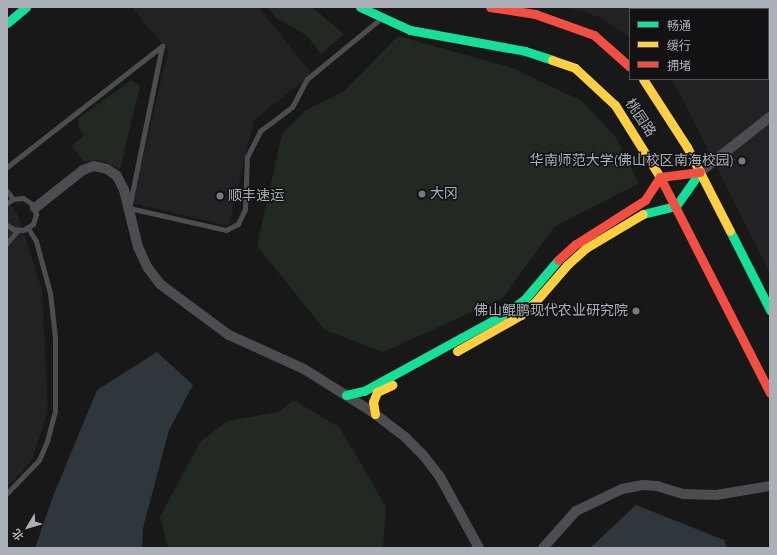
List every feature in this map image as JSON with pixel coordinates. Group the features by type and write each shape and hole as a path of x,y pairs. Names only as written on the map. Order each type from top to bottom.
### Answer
{"main road":[{"path":"7,22 26,7"},
{"name":"桃园路","path":"360,7 410,30 525,51 575,68 615,105 660,177 676,206 770,393"},
{"path":"490,7 535,14 594,35 629,66"},
{"name":"桃园路","path":"644,80 687,147 770,310"},
{"path":"346,395 364,391 503,315 524,300 554,264 576,244 645,200 660,177 700,172"},
{"path":"375,414 373,402 377,392 521,315 535,302 567,264 586,248 647,212 676,206 700,172"}],"street":[{"path":"700,172 770,117"},
{"path":"35,208 83,170 94,166 107,169 117,176 124,190 138,247 148,268 160,284 229,335 304,369 375,414 405,437 427,460 447,489 479,548"},
{"path":"543,548 576,511 622,489 643,485 657,486 684,494 716,495 770,486"}],"lane":[{"path":"7,167 162,46 128,208 226,230 238,224 245,209 247,157 260,131 292,107 307,79 382,17"},
{"path":"7,191 13,199"},
{"path":"7,203 13,199 23,198 35,208 35,219 28,228 18,231 7,243"},
{"path":"7,225 18,231"},
{"path":"7,493 38,460 47,442 55,411 55,337 50,292 36,241 28,228"}],"shaded area":[{"path":"132,7 258,7 312,74 254,120 229,226 132,203 168,51"},
{"path":"267,7 312,7 344,34 321,54 306,35 276,18"},
{"name":"华南师范大学(佛山校区南海校园)","path":"564,7 770,7 770,273 679,92 671,80 769,80 769,8 629,8 629,37 605,20 589,13"},
{"path":"398,36 512,68 582,101 617,139 639,183 554,227 503,298 383,352 325,330 257,246 282,134 306,110 343,92"},
{"path":"131,80 140,86 120,169 106,162 95,160 84,162 72,146 84,135 78,127 79,118"},
{"path":"7,201 18,215 42,290 48,411 32,460 7,488"},
{"path":"157,352 193,385 169,430 143,528 142,548 35,548 52,499 97,390"},
{"path":"294,400 340,428 386,507 383,548 168,548 160,517 200,442 227,421 279,412"},
{"path":"636,505 724,540 727,548 590,548"}],"traffic: fast":[{"path":"7,23 26,7"},
{"path":"360,7 410,30 525,51 552,60"},
{"path":"643,214 676,206 700,172"},
{"path":"730,231 770,310"},
{"path":"346,395 364,391 503,315 524,300 558,260"}],"traffic: slow":[{"path":"552,60 575,68 615,105 660,177"},
{"path":"644,80 687,147 730,231"},
{"path":"457,351 521,315 535,302 567,265 586,248 643,214"},
{"path":"375,414 373,402 377,392 392,385"}],"traffic: jam":[{"path":"490,7 535,14 594,35 629,66"},
{"path":"558,260 576,244 645,200 660,177 700,172"},
{"path":"660,177 770,393"}],"place":[{"name":"华南师范大学(佛山校区南海校园)","path":"742,161"},
{"name":"大冈","path":"422,194"},
{"name":"顺丰速运","path":"220,196"},
{"name":"佛山鲲鹏现代农业研究院","path":"636,311"}]}
